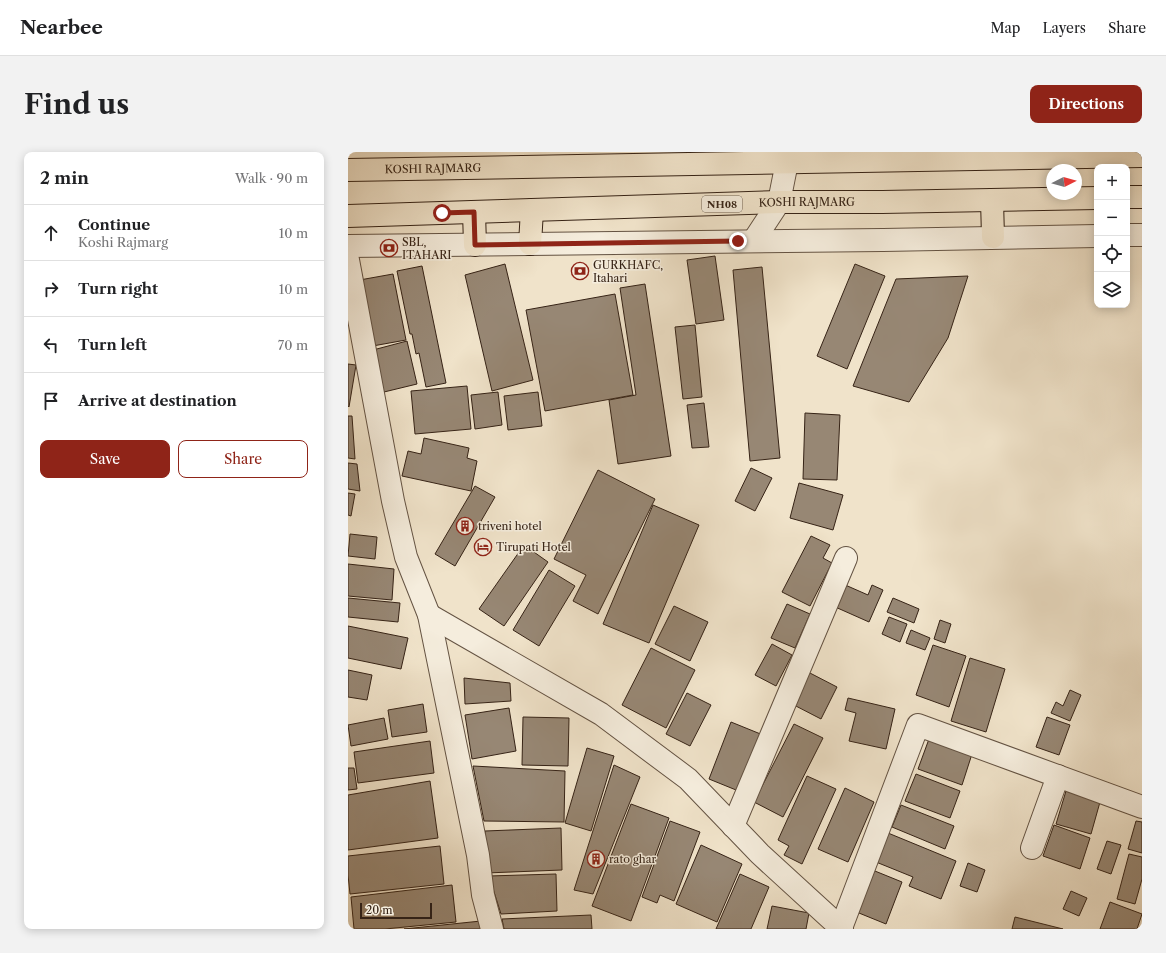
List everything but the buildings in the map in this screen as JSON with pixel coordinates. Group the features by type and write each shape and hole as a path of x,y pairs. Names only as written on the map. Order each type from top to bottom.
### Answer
{"main road":[{"name":"KOSHI RAJMARG","path":"348,170 787,157 1142,156"},
{"path":"1130,197 1142,197"},
{"name":"KOSHI RAJMARG","path":"348,216 779,202 882,202 1094,198"},
{"path":"992,200 993,238"},
{"path":"530,244 532,210"},
{"path":"474,212 475,245"}],"street":[{"path":"754,240 779,202 787,157"},
{"path":"1130,235 1142,235"},
{"path":"348,246 1094,236"},
{"path":"348,260 393,501 406,557 429,615 492,929"},
{"path":"733,826 846,558"},
{"path":"429,615 601,714 688,779 760,854 841,929 918,724 1142,807"},
{"path":"1032,848 1058,776"}],"place":[{"name":"SBL, ITAHARI","path":"389,248"},
{"name":"GURKHAFC, Itahari","path":"580,271"},
{"name":"triveni hotel","path":"465,526"},
{"name":"Tirupati Hotel","path":"483,547"},
{"name":"rato ghar","path":"596,859"}],"route":[{"path":"442,213 474,212 475,245 738,241"}]}
